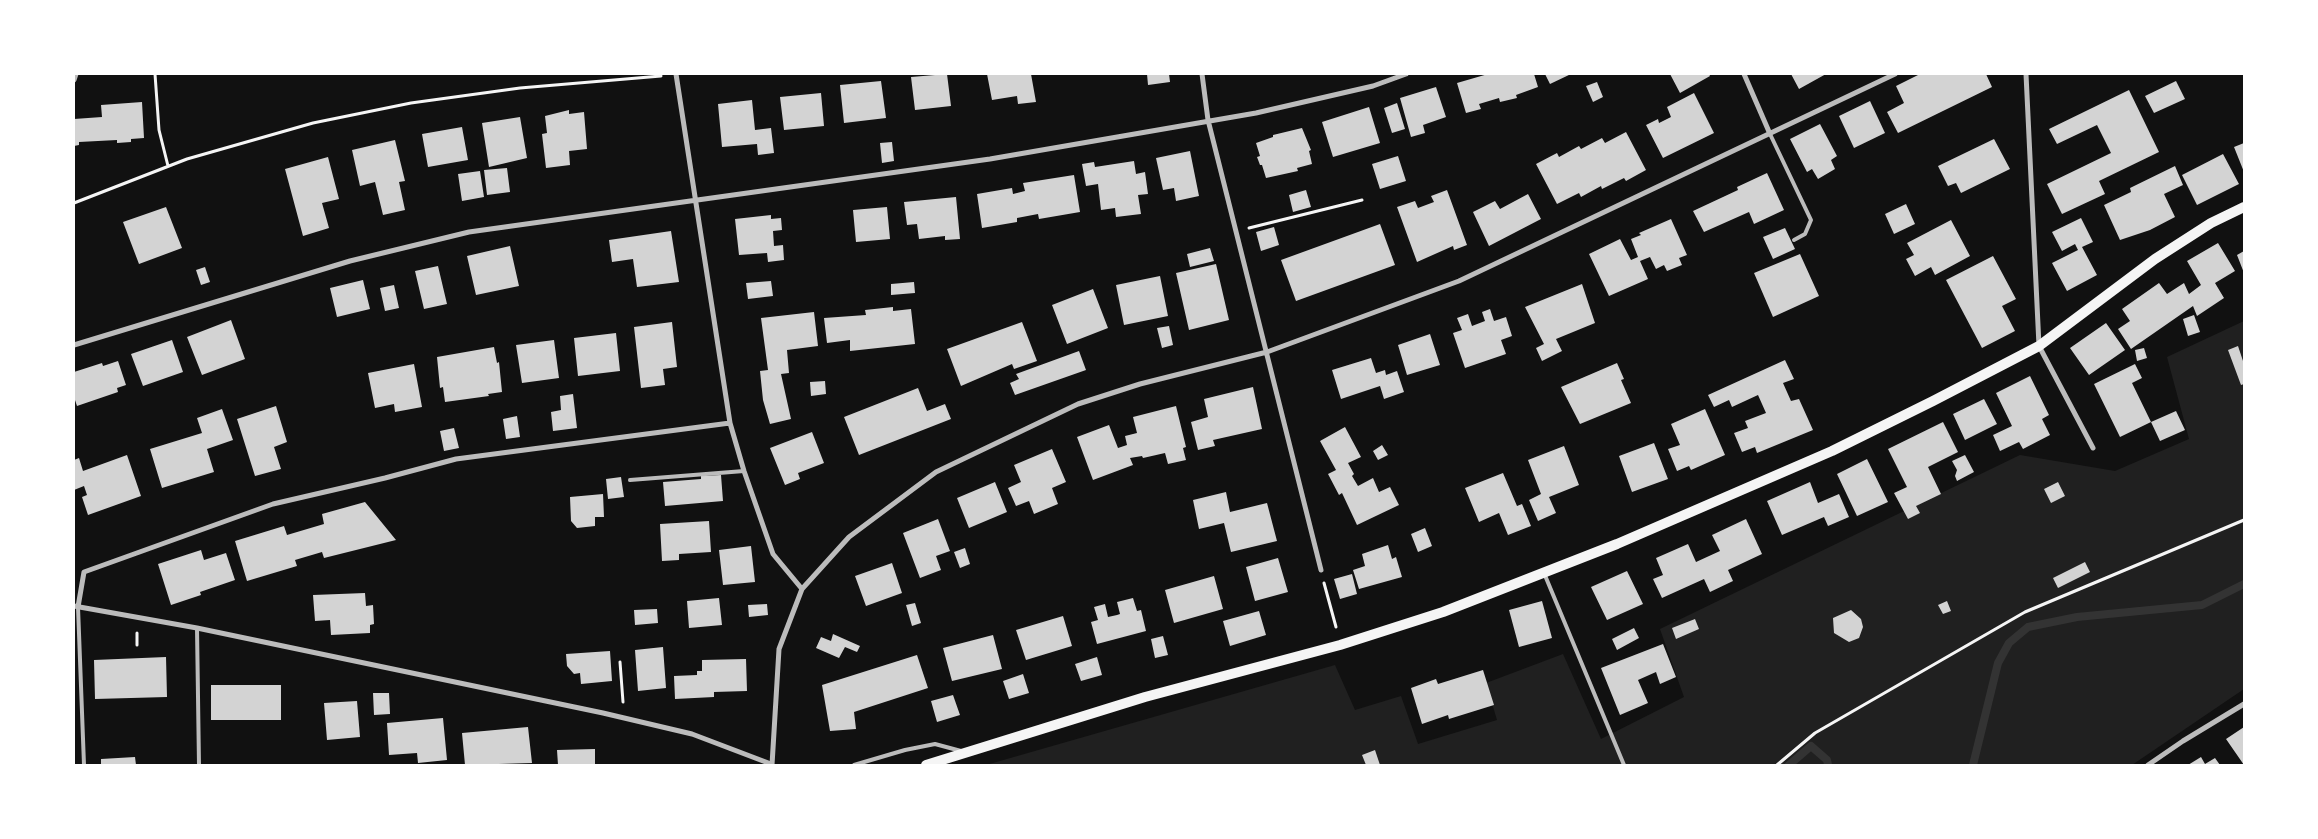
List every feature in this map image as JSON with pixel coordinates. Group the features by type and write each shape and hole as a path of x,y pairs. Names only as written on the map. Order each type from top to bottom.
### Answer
{"main road":[{"path":"926,765 1145,697 1340,645 1443,612 1544,573 1832,451 1934,402 2039,346 2155,259 2211,223 2244,207"}],"street":[{"path":"74,80 76,74"},
{"path":"676,74 730,423 744,471 773,554 802,589"},
{"path":"1202,74 1208,120 1321,570"},
{"path":"74,345 350,261 469,232 990,159 1256,113 1373,86 1406,74"},
{"path":"1744,74 1770,134"},
{"path":"730,423 456,459 273,504 84,572 76,607 197,628 624,718 692,734 772,765 779,649 802,589 849,536 936,472 1078,404 1140,384 1267,352 1459,280 1894,74"},
{"path":"2026,74 2039,346 2093,448"},
{"path":"2148,765 2244,704"}],"lane":[{"path":"1770,134 1811,220 1805,234 1794,240"},
{"path":"630,480 744,471"},
{"path":"1544,573 1624,765"},
{"path":"76,607 84,765"},
{"path":"197,628 200,765"},
{"path":"854,765 935,744 965,752"}],"path":[{"path":"155,74 159,130 168,166"},
{"path":"74,203 187,159 313,123 411,103 520,88 676,74"},
{"path":"1236,232 1362,200"},
{"path":"1777,765 1815,733 2025,612 2244,520"},
{"path":"1321,570 1340,645"},
{"path":"620,662 624,718"}],"shaded area":[{"path":"2244,321 2244,689 2132,765 986,765 1335,665 1355,710 1401,696 1418,744 1497,720 1486,683 1563,654 1601,739 1684,697 1660,629 2020,455 2115,471 2189,439 2167,357"}],"building":[{"path":"947,74 951,106 915,110 911,77"},
{"path":"987,74 1031,74 1036,102 1018,104 1017,96 992,100"},
{"path":"1147,74 1169,74 1170,82 1148,85"},
{"path":"1488,74 1534,74 1538,87 1516,95 1517,98 1500,102 1499,98 1479,104 1481,109 1466,113 1457,83"},
{"path":"1545,74 1571,74 1550,84"},
{"path":"1670,74 1709,74 1710,76 1680,93"},
{"path":"1791,74 1826,74 1799,89"},
{"path":"1920,74 1986,74 1992,87 1898,133 1887,112 1904,103 1896,86"},
{"path":"881,81 886,118 844,123 840,85"},
{"path":"2176,81 2185,99 2154,113 2145,96"},
{"path":"1597,82 1603,97 1593,102 1586,86"},
{"path":"1436,87 1446,117 1423,125 1425,133 1411,137 1400,98"},
{"path":"2129,90 2159,152 2099,181 2105,194 2062,214 2047,184 2111,153 2097,125 2057,144 2049,129"},
{"path":"821,93 824,126 784,130 780,97"},
{"path":"1694,93 1714,133 1663,158 1646,125 1658,119 1659,123 1671,117 1667,107"},
{"path":"752,100 755,130 771,128 774,153 758,155 757,144 722,147 718,104"},
{"path":"1870,101 1885,133 1854,148 1839,116"},
{"path":"142,102 144,138 131,139 131,142 117,143 117,140 79,142 79,145 74,146 74,119 102,117 101,105"},
{"path":"1397,103 1405,129 1392,133 1384,108"},
{"path":"1369,107 1380,143 1333,157 1322,122"},
{"path":"569,110 569,114 584,112 587,149 569,151 570,165 546,168 542,134 547,133 545,116"},
{"path":"520,117 527,158 489,167 482,123"},
{"path":"1820,124 1837,156 1831,160 1835,169 1818,179 1812,169 1807,172 1790,139"},
{"path":"462,127 468,160 428,167 422,134"},
{"path":"1302,128 1311,150 1309,151 1312,164 1297,168 1298,171 1266,178 1257,157 1260,156 1256,143 1273,137 1273,135"},
{"path":"1626,132 1646,170 1626,181 1624,178 1602,189 1601,186 1581,197 1579,193 1557,204 1536,164 1557,153 1559,157 1579,146 1581,149 1602,138 1605,143"},
{"path":"1994,139 2010,169 1961,193 1956,183 1948,186 1938,166"},
{"path":"395,140 405,181 399,182 405,210 383,215 375,182 360,186 352,150"},
{"path":"892,142 894,161 882,163 880,143"},
{"path":"2244,143 2244,172 2234,147"},
{"path":"1190,151 1199,196 1176,201 1174,188 1163,190 1156,158"},
{"path":"2223,154 2239,184 2197,205 2182,175"},
{"path":"1398,156 1406,181 1380,189 1372,164"},
{"path":"328,157 339,199 322,203 329,228 303,236 285,169"},
{"path":"1134,161 1136,174 1145,172 1148,194 1138,195 1141,214 1116,217 1115,208 1101,210 1098,184 1086,186 1082,164 1094,162 1095,167"},
{"path":"2175,166 2183,185 2164,194 2175,217 2150,230 2120,240 2104,205 2131,192 2130,188"},
{"path":"507,168 510,192 487,195 484,170"},
{"path":"480,171 484,197 462,201 458,174"},
{"path":"1767,173 1784,210 1754,224 1749,212 1704,232 1693,211 1738,190 1737,187"},
{"path":"1074,175 1080,212 1039,219 1038,214 1017,218 1017,222 982,228 977,194 1012,188 1013,194 1025,191 1023,183"},
{"path":"1306,190 1311,207 1293,212 1289,195"},
{"path":"1447,190 1467,245 1454,250 1453,246 1417,262 1397,207 1415,201 1418,208 1434,202 1431,196"},
{"path":"1528,194 1541,219 1489,246 1473,212 1495,201 1500,209"},
{"path":"956,197 960,239 945,240 945,236 919,239 917,224 907,225 904,202"},
{"path":"1906,204 1915,224 1894,234 1885,214"},
{"path":"166,207 182,248 139,264 123,222"},
{"path":"887,207 890,239 856,242 853,210"},
{"path":"771,215 771,219 781,218 782,230 773,231 774,246 783,245 784,260 768,262 767,253 739,255 735,219"},
{"path":"2081,218 2093,242 2082,247 2097,275 2067,291 2052,263 2078,250 2075,244 2062,251 2052,232"},
{"path":"1671,219 1687,255 1679,258 1682,265 1667,271 1664,265 1656,269 1650,257 1640,261 1648,279 1609,296 1589,254 1620,239 1631,260 1638,257 1631,239 1641,235 1639,233"},
{"path":"1951,220 1970,256 1935,275 1931,267 1915,276 1906,259 1914,255 1907,243"},
{"path":"1380,224 1395,265 1296,301 1281,260"},
{"path":"1274,227 1279,245 1261,251 1256,232"},
{"path":"1785,228 1795,249 1773,259 1763,237"},
{"path":"671,231 679,282 637,287 633,259 612,262 609,240"},
{"path":"2218,243 2235,271 2215,283 2224,298 2197,316 2193,306 2131,349 2118,329 2130,321 2122,309 2159,283 2167,294 2184,283 2189,294 2201,285 2187,261"},
{"path":"510,246 519,286 476,295 467,256"},
{"path":"1210,248 1214,261 1190,267 1187,254"},
{"path":"2244,251 2244,273 2237,255"},
{"path":"1800,254 1819,296 1773,317 1754,273"},
{"path":"1993,256 2016,299 2002,306 2015,331 1982,348 1946,280"},
{"path":"1216,264 1229,320 1189,330 1176,273"},
{"path":"438,266 447,304 424,309 415,271"},
{"path":"205,267 210,282 201,285 196,270"},
{"path":"1160,276 1168,316 1124,325 1116,285"},
{"path":"363,280 370,309 337,317 330,288"},
{"path":"771,281 773,296 748,299 746,283"},
{"path":"914,282 915,293 891,295 891,284"},
{"path":"1582,284 1595,323 1556,339 1562,351 1542,361 1536,348 1544,344 1525,307"},
{"path":"394,285 399,308 385,311 380,288"},
{"path":"1093,289 1108,328 1067,344 1052,305"},
{"path":"893,307 893,311 911,309 915,344 850,351 850,340 827,343 824,318 866,315 865,310"},
{"path":"1490,309 1494,321 1506,317 1512,336 1501,340 1506,354 1465,368 1453,333 1462,330 1457,318 1468,314 1472,326 1485,321 1482,312"},
{"path":"814,312 818,346 787,350 789,373 781,374 791,419 770,424 763,400 760,371 768,370 761,318"},
{"path":"2194,315 2200,332 2188,336 2183,319"},
{"path":"231,320 245,359 202,375 187,337"},
{"path":"672,322 677,367 663,369 665,385 641,388 634,327"},
{"path":"1022,322 1037,361 1014,369 1012,364 961,386 947,349"},
{"path":"2106,323 2125,350 2089,375 2070,348"},
{"path":"1169,326 1173,345 1162,348 1157,328"},
{"path":"616,333 620,371 578,376 574,338"},
{"path":"1430,334 1440,365 1407,375 1398,345"},
{"path":"172,340 183,372 143,386 131,354"},
{"path":"554,340 559,378 522,383 516,345"},
{"path":"2238,346 2244,364 2244,384 2241,385 2228,350"},
{"path":"494,347 497,363 499,362 502,392 488,394 489,396 445,402 443,387 440,388 437,357"},
{"path":"2144,348 2147,358 2137,361 2135,350"},
{"path":"1079,351 1086,370 1015,395 1010,383 1019,379 1016,374"},
{"path":"1371,358 1376,373 1385,370 1386,375 1397,371 1404,392 1384,399 1380,386 1341,399 1332,370"},
{"path":"1785,360 1794,379 1783,383 1791,401 1799,399 1813,430 1757,453 1755,447 1742,452 1734,433 1748,428 1745,421 1766,413 1758,395 1732,407 1729,400 1714,407 1708,395"},
{"path":"118,361 126,385 117,388 118,392 77,406 74,397 74,372 102,363 103,366"},
{"path":"1617,363 1624,379 1621,380 1631,403 1580,424 1561,387"},
{"path":"414,364 422,407 395,412 394,404 375,408 368,373"},
{"path":"2135,364 2142,378 2132,383 2151,422 2120,437 2094,384"},
{"path":"2030,376 2049,415 2042,419 2050,435 2023,449 2019,442 2000,451 1993,435 2012,426 1996,393"},
{"path":"825,381 826,394 811,396 810,382"},
{"path":"1253,387 1262,429 1213,440 1215,446 1198,450 1191,422 1208,417 1204,399"},
{"path":"918,388 927,411 945,404 951,419 859,455 844,417"},
{"path":"573,394 577,428 553,431 551,412 561,410 560,396"},
{"path":"1984,399 1997,424 1965,440 1953,414"},
{"path":"276,406 287,442 274,447 281,469 255,476 237,419"},
{"path":"1176,406 1186,447 1183,448 1186,460 1168,464 1165,453 1143,458 1142,456 1130,458 1133,465 1093,480 1077,437 1109,425 1118,448 1127,445 1125,436 1137,433 1133,417"},
{"path":"222,409 233,440 207,449 214,472 162,488 150,449 202,433 197,418"},
{"path":"1705,409 1725,455 1691,470 1689,466 1677,471 1668,449 1680,445 1671,424"},
{"path":"2176,411 2185,430 2160,441 2151,422"},
{"path":"517,416 520,437 506,439 503,419"},
{"path":"1943,422 1958,452 1928,467 1941,494 1916,506 1920,513 1908,519 1894,493 1907,487 1888,449"},
{"path":"1345,427 1361,457 1348,463 1354,474 1352,476 1358,486 1373,478 1379,492 1390,487 1399,505 1357,525 1342,493 1339,495 1328,474 1336,470 1320,441"},
{"path":"454,428 459,448 444,451 440,431"},
{"path":"812,432 824,463 798,473 800,479 785,485 770,448"},
{"path":"1654,443 1668,479 1632,492 1619,456"},
{"path":"1382,445 1388,455 1378,460 1373,451"},
{"path":"1564,446 1579,485 1549,497 1556,513 1538,521 1529,500 1541,494 1528,460"},
{"path":"1052,449 1066,482 1052,488 1058,504 1034,514 1029,501 1016,506 1008,488 1021,482 1014,465"},
{"path":"127,455 141,496 88,515 82,497 87,495 84,486 74,490 74,460 79,458 83,471"},
{"path":"1965,455 1974,472 1957,481 1955,476 1957,470 1952,461"},
{"path":"1867,459 1888,502 1857,516 1837,474"},
{"path":"1503,473 1517,506 1522,504 1531,526 1508,535 1499,513 1479,522 1465,488"},
{"path":"721,475 723,501 665,506 663,482 701,479 701,476"},
{"path":"621,477 624,497 608,499 606,479"},
{"path":"995,482 1007,512 969,528 957,498"},
{"path":"1810,482 1818,503 1839,494 1849,517 1828,526 1824,517 1782,535 1767,501"},
{"path":"2058,482 2065,496 2051,503 2044,489"},
{"path":"1226,492 1230,512 1267,503 1277,541 1231,552 1224,523 1199,529 1193,500"},
{"path":"603,494 604,517 595,517 595,526 577,528 571,521 570,497"},
{"path":"365,502 396,540 324,558 322,552 295,560 297,566 247,581 235,541 284,526 287,535 324,524 322,514"},
{"path":"938,519 950,551 936,556 941,570 920,578 903,533"},
{"path":"1746,519 1762,554 1728,570 1733,581 1710,592 1704,579 1662,598 1653,579 1663,575 1656,558 1688,544 1696,562 1720,551 1712,535"},
{"path":"709,521 711,552 679,554 679,560 662,561 660,524"},
{"path":"1425,528 1432,546 1418,552 1411,534"},
{"path":"1388,545 1392,559 1396,557 1402,577 1359,589 1353,570 1365,566 1362,554"},
{"path":"751,546 755,582 723,585 719,550"},
{"path":"965,548 970,564 960,568 954,552"},
{"path":"201,550 204,560 226,553 235,580 200,592 201,595 171,605 158,564"},
{"path":"1278,558 1288,592 1255,601 1246,567"},
{"path":"2085,562 2090,572 2058,588 2053,578"},
{"path":"892,563 902,593 866,606 855,576"},
{"path":"1627,571 1643,604 1607,620 1591,587"},
{"path":"1352,574 1357,594 1340,599 1334,579"},
{"path":"1214,576 1223,609 1174,623 1165,590"},
{"path":"365,593 366,606 373,605 374,624 370,625 370,633 331,635 330,620 315,621 313,595"},
{"path":"719,598 722,625 689,628 687,601"},
{"path":"1133,598 1137,611 1141,610 1146,631 1097,644 1091,622 1098,620 1094,607 1105,604 1108,617 1117,615 1120,614 1117,602"},
{"path":"1542,601 1552,638 1519,647 1509,610"},
{"path":"1947,601 1951,611 1943,614 1938,605"},
{"path":"915,603 921,623 912,626 906,605"},
{"path":"767,604 768,615 749,617 748,605"},
{"path":"657,609 658,623 635,625 634,610"},
{"path":"1851,610 1861,619 1863,627 1859,638 1849,642 1834,633 1833,618"},
{"path":"1259,611 1266,635 1230,646 1223,621"},
{"path":"1063,616 1072,646 1026,660 1016,630"},
{"path":"1695,619 1699,629 1676,639 1672,628"},
{"path":"1634,628 1639,638 1617,650 1612,639"},
{"path":"833,634 860,646 857,652 845,647 839,658 816,648 821,637 831,641"},
{"path":"993,635 1002,669 952,681 943,648"},
{"path":"1163,636 1168,655 1155,658 1151,639"},
{"path":"1663,644 1676,677 1660,684 1656,672 1638,680 1648,703 1620,715 1601,668"},
{"path":"663,647 666,688 638,691 635,650"},
{"path":"610,651 612,681 581,684 580,673 574,674 567,666 566,654"},
{"path":"917,655 928,688 854,712 856,729 830,731 822,685"},
{"path":"166,657 167,697 95,699 94,660"},
{"path":"1097,657 1102,675 1081,681 1075,664"},
{"path":"746,659 747,691 714,692 714,697 675,699 674,676 697,675 697,671 702,671 702,660"},
{"path":"1483,670 1494,705 1449,719 1448,715 1422,724 1411,688 1436,679 1438,684"},
{"path":"1023,674 1029,693 1009,699 1003,681"},
{"path":"211,685 281,685 281,720 211,720"},
{"path":"373,693 389,693 390,714 374,715"},
{"path":"953,695 960,715 937,722 931,701"},
{"path":"357,701 360,737 327,740 324,703"},
{"path":"443,718 447,760 418,763 417,753 389,755 387,723"},
{"path":"528,727 532,763 465,765 462,733"},
{"path":"2244,727 2244,765 2226,739"},
{"path":"595,749 595,765 558,765 557,750"},
{"path":"1375,750 1380,765 1366,765 1362,755"},
{"path":"135,757 136,765 101,765 101,759"},
{"path":"2201,757 2205,764 2215,758 2220,765 2188,765"}],"waterway":[{"path":"1973,765 1998,663 2009,643 2028,627 2077,617 2202,605 2244,584"},
{"path":"1789,765 1811,746 1827,760 1828,765"}]}
